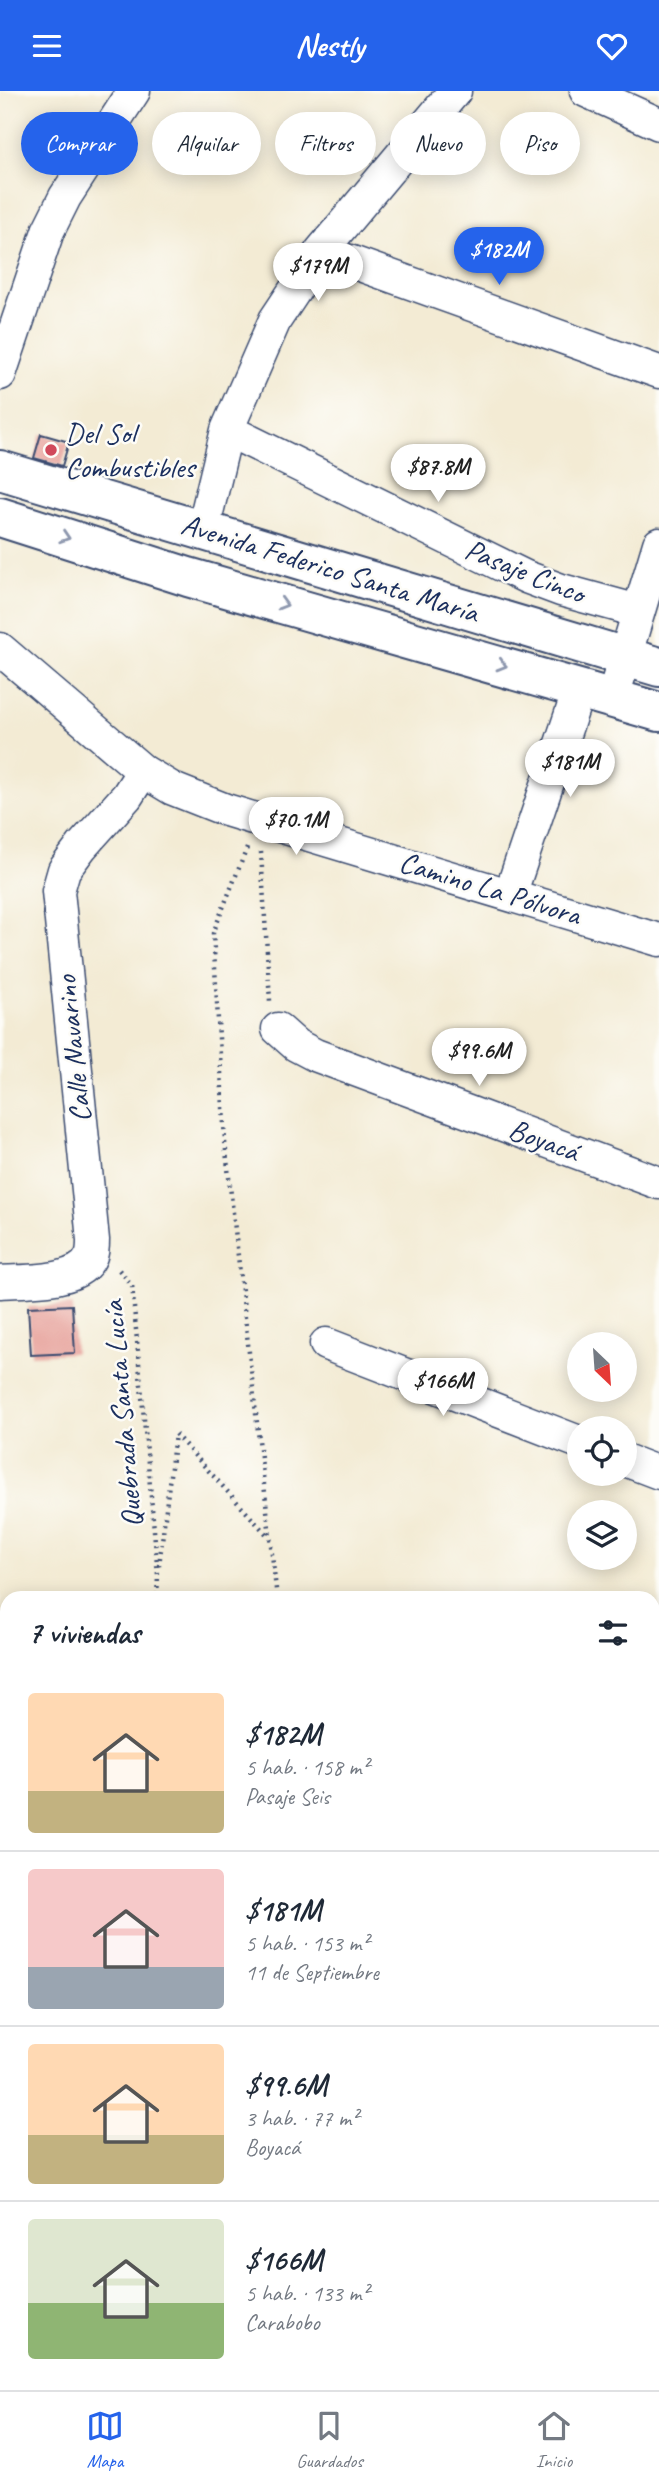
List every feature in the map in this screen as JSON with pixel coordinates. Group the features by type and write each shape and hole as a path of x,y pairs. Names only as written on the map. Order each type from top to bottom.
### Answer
{"main road":[{"name":"Avenida Federico Santa María","path":"0,470 642,662"},
{"name":"Avenida Federico Santa María","path":"0,517 188,577 597,692 659,712"}],"street":[{"path":"0,374 48,231 65,197 134,91"},
{"path":"203,529 227,430 275,320 321,251 455,91"},
{"path":"586,91 659,124"},
{"path":"321,251 659,372"},
{"name":"Pasaje Cinco","path":"227,430 526,577 561,590 638,611"},
{"path":"510,895 597,692 642,662 638,611 659,544"},
{"name":"Camino La Pólvora","path":"0,649 143,771 173,789 226,810 659,940"},
{"name":"Calle Navarino","path":"0,1282 63,1277 85,1266 92,1255 93,1240 58,891 64,870 127,796 143,771"},
{"name":"Boyacá","path":"278,1028 296,1045 315,1055 659,1183"},
{"path":"326,1344 567,1437"},
{"path":"637,1465 659,1473"}],"path":[{"path":"259,818 271,1007 278,1028"},
{"path":"259,818 213,933 225,1142 276,1591"},
{"name":"Quebrada Santa Lucía","path":"93,1240 132,1285 157,1591"},
{"path":"158,1575 176,1434 269,1537"}],"building":[{"name":"Del Sol Combustibles","path":"41,434 69,442 62,466 34,458"},
{"path":"72,1305 75,1353 31,1355 28,1307"}],"place":[{"name":"Del Sol Combustibles","path":"51,450"}]}
